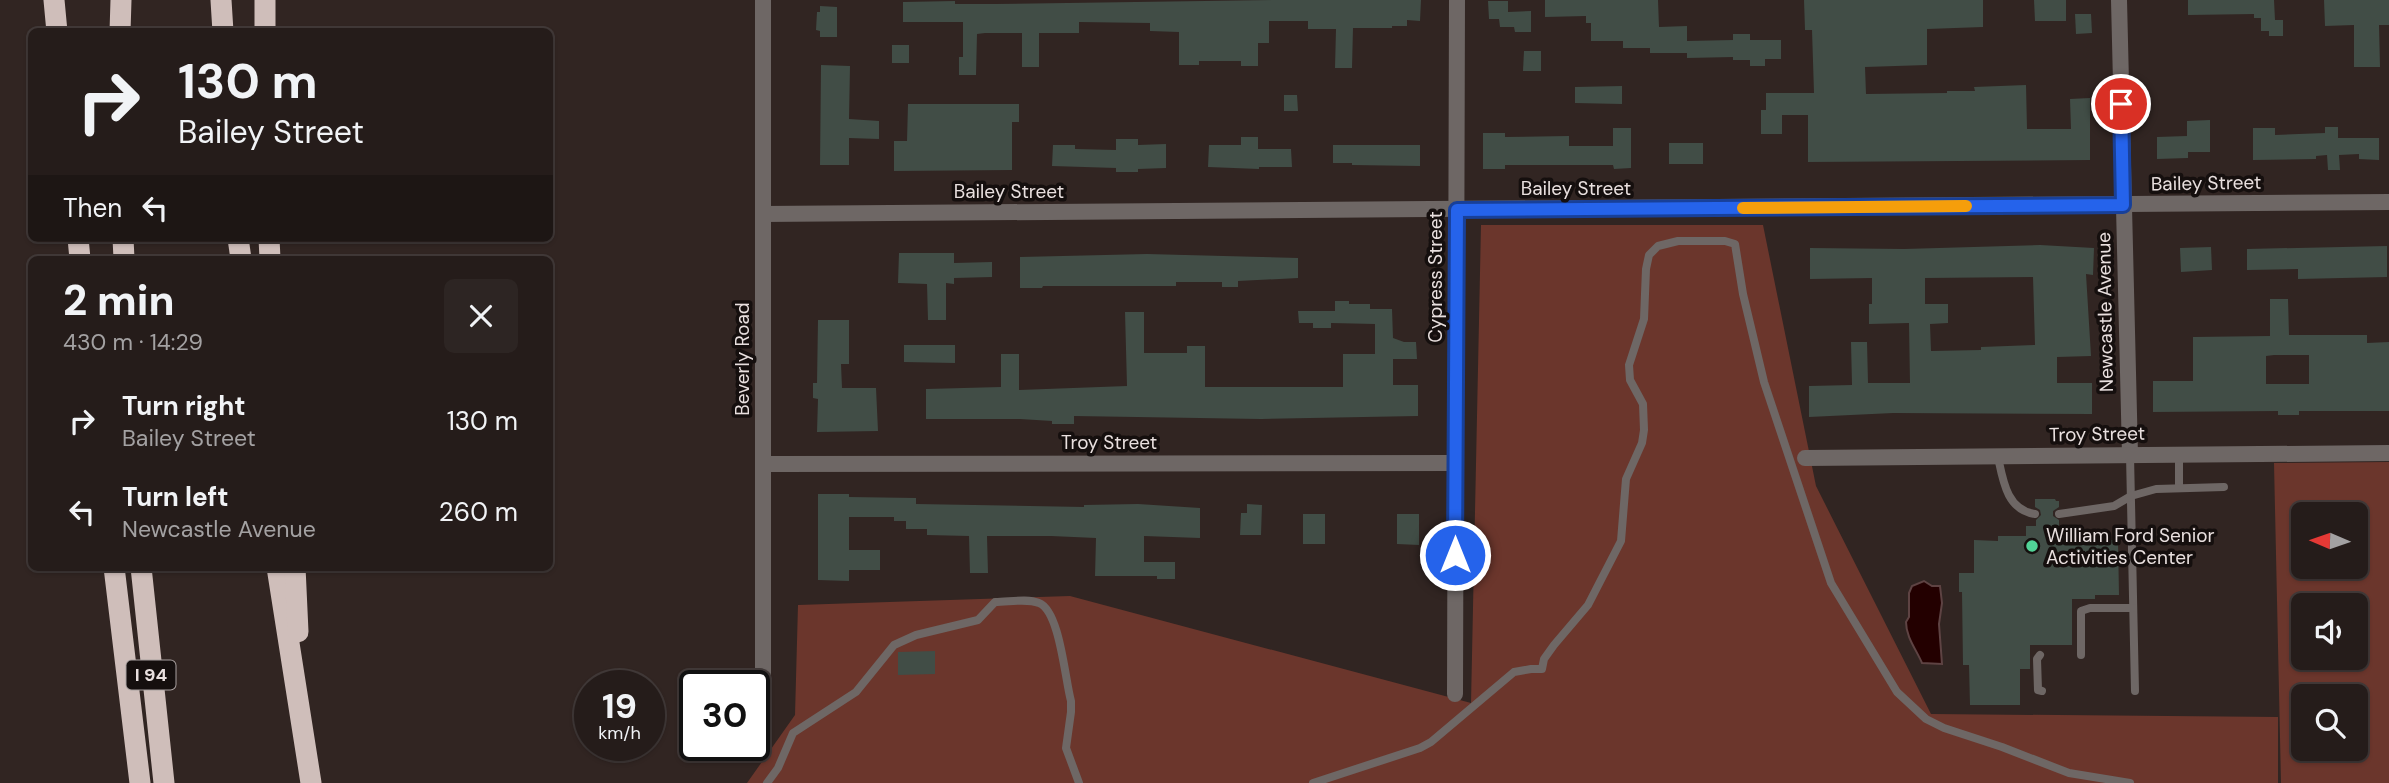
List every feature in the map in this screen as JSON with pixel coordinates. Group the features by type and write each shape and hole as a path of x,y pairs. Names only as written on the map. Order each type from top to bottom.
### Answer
{"highway":[{"path":"54,0 57,28"},
{"path":"120,28 121,0"},
{"path":"221,0 223,28"},
{"path":"265,0 265,28"},
{"path":"114,571 140,783"},
{"name":"I 94","path":"141,571 164,783"},
{"path":"278,571 311,783"},
{"path":"295,571 299,712"}],"street":[{"name":"Beverly Road","path":"763,0 763,670"},
{"name":"Cypress Street","path":"1455,694 1457,0"},
{"name":"Newcastle Avenue","path":"2119,0 2130,455"},
{"name":"Bailey Street","path":"762,214 2389,202"},
{"name":"Troy Street","path":"1805,458 2389,453"},
{"name":"Troy Street","path":"763,464 1456,463"}],"lane":[{"path":"1312,783 1431,742 1514,672 1531,668 1542,669 1554,645 1588,605 1621,541 1626,479 1642,443 1643,404 1629,380 1629,365 1644,319 1649,255 1658,246 1667,243 1701,240 1735,244 1743,294 1764,382 1831,583 1897,692 1926,719 1944,728 2069,773 2130,783"},
{"path":"2179,454 2179,488"},
{"path":"2130,455 2135,691"},
{"path":"1998,457 2003,480 2012,501 2024,513 2035,514"},
{"path":"2059,514 2114,506 2131,496 2156,489 2224,487"},
{"path":"767,783 778,768 793,733 856,692 894,645 916,635 978,620 995,602 1025,601 1041,604 1048,609 1054,623 1071,701 1066,748 1079,783"},
{"path":"2081,655 2081,611 2090,608 2133,608"},
{"path":"2040,655 2038,690 2042,691"}],"shaded area":[{"path":"1481,225 1763,225 1816,486 1931,714 2278,717 2278,783 747,783 763,761 770,761 770,750 795,715 798,605 1070,596 1471,703"},
{"path":"2389,462 2389,783 2281,783 2274,463"},
{"path":"1924,581 1932,586 1940,586 1942,664 1922,663 1906,627 1909,617 1909,593 1912,586"}],"building":[{"path":"1421,0 1420,21 1407,20 1407,26 1392,28 1353,28 1352,68 1335,68 1336,29 1308,29 1308,21 1269,21 1269,43 1258,43 1258,66 1241,66 1241,61 1199,61 1199,65 1179,65 1179,32 1150,31 1150,23 1079,22 1079,33 1039,33 1039,67 1022,67 1022,33 985,33 977,34 976,75 959,75 959,57 963,57 963,22 903,22 903,2 955,1 955,4 995,4"},
{"path":"1545,0 1658,0 1659,27 1687,26 1687,41 1733,40 1733,34 1750,34 1750,40 1781,40 1781,59 1765,59 1765,66 1750,66 1750,60 1733,60 1733,57 1687,58 1687,53 1650,53 1650,48 1623,48 1623,41 1591,41 1591,23 1586,23 1586,16 1545,17"},
{"path":"1804,0 1983,0 1983,27 1927,29 1927,65 1865,67 1866,94 1947,93 1975,91 1974,87 2026,85 2027,129 2071,129 2070,99 2090,98 2090,160 1808,162 1808,115 1782,115 1782,134 1761,134 1761,110 1766,110 1766,93 1814,93 1812,30 1805,30"},
{"path":"2034,0 2066,0 2066,21 2035,21"},
{"path":"2188,0 2274,0 2275,20 2283,20 2283,36 2269,36 2269,31 2261,31 2261,18 2254,18 2254,14 2188,15"},
{"path":"2324,0 2389,0 2389,25 2379,25 2380,67 2354,67 2354,25 2325,26"},
{"path":"1488,1 1508,1 1508,12 1531,11 1531,32 1515,32 1514,27 1500,27 1499,19 1489,19"},
{"path":"820,6 837,7 837,37 820,37 820,31 816,30"},
{"path":"2075,14 2091,14 2092,33 2076,34"},
{"path":"892,45 909,45 909,63 892,63"},
{"path":"1524,51 1541,51 1541,71 1523,71"},
{"path":"821,65 850,66 849,119 879,121 879,139 849,138 849,165 820,165"},
{"path":"1622,86 1622,104 1575,103 1575,87"},
{"path":"1284,95 1297,95 1298,111 1284,111"},
{"path":"908,104 1019,104 1019,122 1012,122 1012,170 894,171 894,141 907,141"},
{"path":"2210,120 2210,152 2188,152 2188,158 2157,159 2157,137 2187,136 2187,121"},
{"path":"2325,127 2338,127 2338,138 2379,138 2379,160 2359,159 2359,154 2339,155 2340,170 2328,170 2327,155 2316,156 2316,159 2253,160 2253,128 2275,128 2275,135 2325,133"},
{"path":"1613,128 1631,128 1631,168 1614,169 1613,165 1505,165 1505,169 1483,169 1483,133 1505,133 1505,137 1569,136 1569,146 1613,146"},
{"path":"1241,137 1258,137 1258,149 1291,149 1292,167 1208,167 1209,145 1241,145"},
{"path":"1116,139 1138,139 1138,145 1166,144 1166,168 1116,172 1116,168 1052,166 1053,145 1075,145 1075,149 1116,150"},
{"path":"1669,143 1703,143 1703,164 1669,164"},
{"path":"1333,145 1420,145 1420,166 1333,163"},
{"path":"2040,245 2094,248 2093,275 2086,274 2091,356 2057,357 2057,383 2092,383 2092,414 1893,413 1809,417 1809,386 1852,385 1851,342 1867,342 1868,383 1910,383 1909,323 1869,324 1872,278 1810,279 1810,248 1904,249","holes":["2033,277 2035,345 1931,351 1930,324 1948,323 1948,304 1925,304 1925,278"]},
{"path":"2387,246 2387,277 2298,279 2298,269 2247,270 2247,249"},
{"path":"2211,247 2212,270 2181,272 2180,248"},
{"path":"899,253 954,253 954,263 992,262 992,277 954,278 954,284 946,283 946,320 928,320 927,284 898,283"},
{"path":"1147,254 1298,258 1298,278 1238,281 1238,287 1222,287 1222,282 1176,282 1176,286 1020,288 1020,257"},
{"path":"2270,299 2288,299 2289,335 2367,335 2367,343 2389,342 2389,411 2299,411 2299,415 2278,415 2278,411 2153,412 2153,381 2193,381 2193,337 2270,336","holes":["2309,355 2309,384 2266,384 2266,356"]},
{"path":"1335,301 1370,304 1370,309 1392,309 1393,338 1416,342 1417,359 1393,359 1393,385 1418,385 1418,416 1261,419 1074,416 1074,424 1020,419 926,419 926,389 1001,387 1001,354 1019,354 1019,390 1127,386 1125,312 1144,312 1144,353 1187,353 1187,346 1205,346 1205,387 1343,387 1343,354 1375,354 1375,324 1331,323 1331,328 1313,328 1313,323 1299,323 1298,311 1335,311"},
{"path":"818,320 849,320 849,364 841,364 842,388 876,388 878,431 817,432 818,399 813,398 813,383 817,383"},
{"path":"904,345 955,345 955,363 904,362"},
{"path":"818,494 916,498 916,504 1084,507 1138,504 1200,508 1200,538 1144,536 1144,562 1175,562 1175,579 1157,579 1157,576 1095,576 1096,538 1051,536 987,536 988,573 970,573 969,536 927,535 927,529 906,529 906,521 894,521 894,517 849,517 849,550 880,550 880,570 849,570 849,581 818,580"},
{"path":"2035,499 2059,501 2059,507 2053,511 2053,516 2059,520 2059,527 2068,527 2068,536 2096,536 2096,540 2118,540 2119,595 2072,599 2072,645 2030,645 2030,669 2020,669 2020,705 1970,705 1969,665 1963,665 1962,592 1959,592 1959,573 1974,573 1974,540 1998,541 1998,536 2026,536 2026,526 2036,526 2036,520 2041,515 2040,510 2035,507"},
{"path":"1247,504 1262,505 1261,535 1240,535 1241,513 1247,513"},
{"path":"1303,514 1325,514 1325,544 1303,544"},
{"path":"1397,514 1419,514 1419,545 1397,544"},
{"path":"935,651 935,674 898,675 898,652"}],"slow traffic":[{"path":"1743,208 1966,206"}],"place":[{"name":"William Ford Senior Activities Center","path":"2032,546"}],"route":[{"path":"1455,555 1457,210 2123,205 2121,104"}]}
